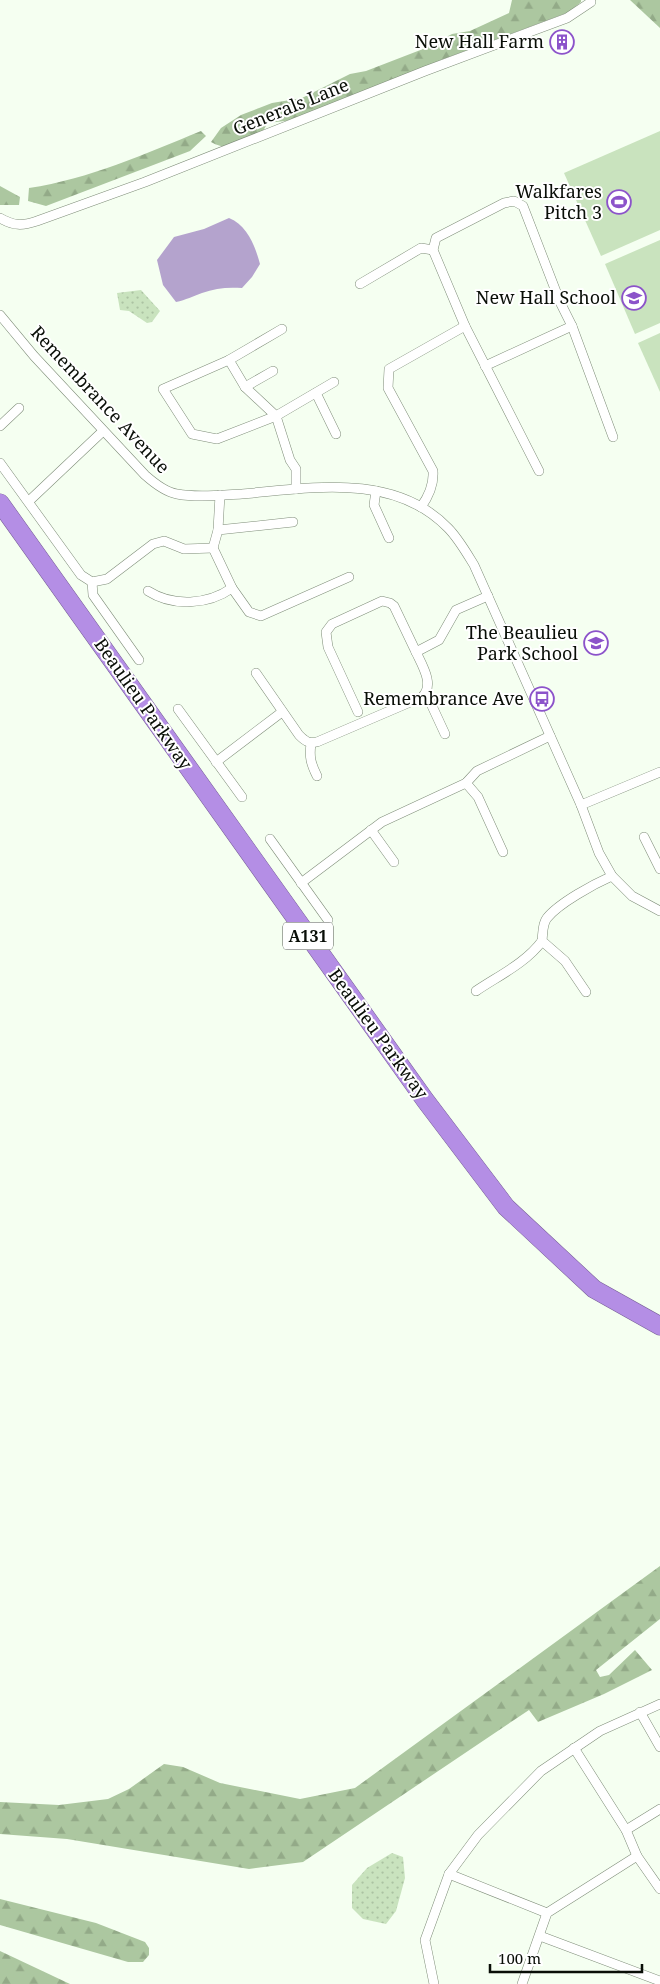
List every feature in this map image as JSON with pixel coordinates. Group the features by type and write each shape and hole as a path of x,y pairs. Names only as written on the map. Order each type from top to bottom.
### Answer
{"highway":[{"name":"Beaulieu Parkway","path":"0,503 425,1100 506,1207 594,1289 660,1326"}],"street":[{"name":"Generals Lane","path":"0,218 10,224 22,226 145,182 425,71 567,18 591,2"},
{"path":"539,471 465,326 433,250 436,238 504,203 514,201 523,206 560,302 572,326 613,437"},
{"path":"360,284 421,248 433,250"},
{"name":"Remembrance Avenue","path":"0,315 34,356 103,431 145,475 162,488 176,494 220,496 343,486 398,496 421,507 447,527 463,546 474,565 581,805 599,853 612,876 632,896 660,911"},
{"path":"421,507 428,497 434,481 434,471 388,388 388,369 465,326"},
{"path":"485,366 572,326"},
{"path":"282,329 229,360 163,389 192,434 217,439 276,416 334,382"},
{"path":"229,360 245,387 276,416 290,460 296,469 296,489"},
{"path":"245,387 273,371"},
{"path":"316,393 336,434"},
{"path":"0,426 19,408"},
{"path":"29,502 103,431"},
{"path":"0,462 81,575 92,582 107,579 153,544 164,541 184,548 213,548"},
{"path":"376,491 374,504 389,538"},
{"path":"220,496 218,530 213,548 232,588 249,612 261,616 349,577"},
{"path":"218,530 292,522"},
{"path":"92,582 93,595 139,660"},
{"path":"148,591 158,598 173,601 202,601 224,594 232,588"},
{"path":"416,652 440,640 456,610 488,596"},
{"path":"358,712 328,647 326,632 332,624 382,601 394,606 416,652 428,681 426,693 445,734"},
{"path":"256,673 299,735 311,744"},
{"path":"311,744 414,701 426,693"},
{"path":"178,709 242,797"},
{"path":"216,762 282,712"},
{"path":"301,883 394,815 466,783 477,771 550,736"},
{"path":"311,744 309,753 311,764 317,776"},
{"path":"581,805 660,772"},
{"path":"466,783 478,797 503,852"},
{"path":"371,830 394,862"},
{"path":"644,836 660,869"},
{"path":"270,839 328,920"},
{"path":"476,991 536,949 542,941 545,920 552,914 598,882 612,876"},
{"path":"542,941 565,961 586,992"},
{"path":"434,1984 425,1940 449,1874 485,1828 542,1771 574,1748 600,1731 660,1704"},
{"path":"640,1712 660,1747"},
{"path":"574,1748 626,1830 638,1856 660,1889"},
{"path":"626,1830 660,1809"},
{"path":"522,1984 547,1913 638,1856"},
{"path":"449,1874 547,1913"},
{"path":"540,1936 660,1981"}],"green space":[{"path":"512,0 581,0 581,2 569,12 441,60 294,120 267,123 259,136 246,143 229,147 211,142 221,128 241,115 272,103 302,98 350,74 366,71 423,49 452,34 470,31 509,13"},
{"path":"630,0 660,0 660,28"},
{"path":"201,131 206,136 190,151 46,206 28,201 29,188 73,179 95,172 138,157"},
{"name":"Walkfares Pitch 3","path":"660,131 660,230 601,256 564,173"},
{"path":"0,186 20,197 19,205 0,205"},
{"path":"660,240 660,323 635,334 605,264"},
{"path":"141,290 160,311 152,322 147,323 129,311 120,310 117,293"},
{"path":"660,333 660,392 638,343"},
{"path":"660,1566 660,1619 596,1670 600,1677 609,1675 635,1650 652,1670 604,1694 538,1722 529,1710 303,1862 249,1869 67,1839 0,1834 0,1802 59,1805 108,1799 129,1789 164,1764 183,1767 220,1783 300,1799 355,1788"},
{"path":"392,1853 403,1857 405,1878 396,1911 386,1924 363,1919 352,1908 352,1885 367,1868"},
{"path":"0,1899 96,1923 145,1942 149,1948 149,1955 143,1962 128,1962 0,1925"},
{"path":"0,1951 70,1984 0,1984"}],"shaded area":[{"path":"229,218 246,231 256,250 260,264 252,277 242,288 212,290 176,302 163,285 157,260 174,237 204,229"}],"place":[{"name":"New Hall Farm","path":"562,42"},
{"name":"Walkfares Pitch 3","path":"619,202"},
{"name":"New Hall School","path":"634,298"},
{"name":"The Beaulieu Park School","path":"596,643"},
{"name":"Remembrance Ave","path":"542,699"}]}
